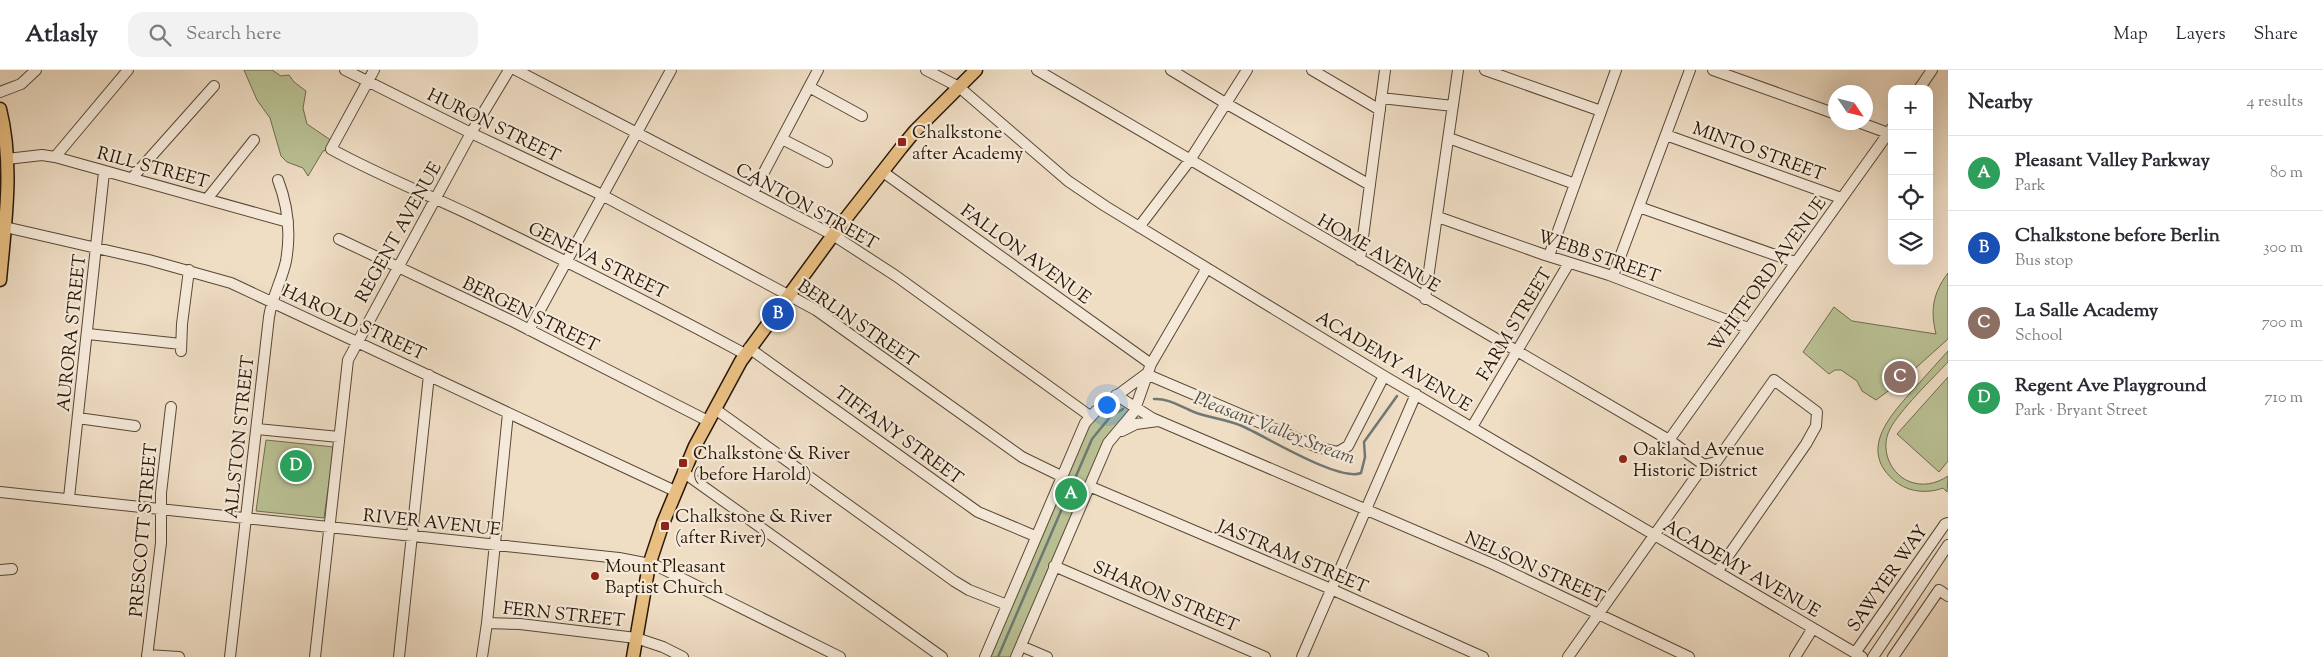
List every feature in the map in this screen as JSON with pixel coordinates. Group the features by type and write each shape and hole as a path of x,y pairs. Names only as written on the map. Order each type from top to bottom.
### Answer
{"main road":[{"path":"633,657 649,565 674,491 708,421 747,351 833,235 915,130 976,70"},
{"path":"0,109 7,159 8,193 0,280"}],"street":[{"path":"0,92 21,84 36,70"},
{"path":"55,156 128,70"},
{"name":"HURON STREET","path":"345,70 471,133 602,195"},
{"path":"368,82 374,70"},
{"name":"REGENT AVENUE","path":"315,657 348,360 471,133 509,70"},
{"name":"CANTON STREET","path":"516,70 833,235 896,276 1090,416"},
{"path":"529,330 671,70"},
{"path":"753,193 818,70"},
{"name":"ACADEMY AVENUE","path":"926,70 939,73 1068,181 1139,227 1384,376 1858,655"},
{"name":"HOME AVENUE","path":"1037,70 1425,299 1669,440 1704,465"},
{"path":"1171,70 1370,185"},
{"path":"1139,227 1190,160 1247,70"},
{"path":"1312,70 1380,110"},
{"path":"1360,260 1385,70"},
{"path":"1425,299 1458,70"},
{"path":"1485,70 1602,111"},
{"name":"FARM STREET","path":"1549,256 1616,70"},
{"path":"1613,276 1690,70"},
{"path":"1712,70 1828,111"},
{"path":"1922,85 1932,70"},
{"name":"GENEVA STREET","path":"368,82 331,149 368,170 435,199 566,261 747,351"},
{"path":"132,178 214,86"},
{"path":"809,87 862,116"},
{"path":"1381,98 1453,106"},
{"path":"1873,126 1888,130"},
{"name":"MINTO STREET","path":"1666,134 1841,198"},
{"name":"WHITFORD AVENUE","path":"1669,440 1888,134"},
{"path":"1449,138 1575,184"},
{"path":"782,139 827,162"},
{"path":"207,199 254,140"},
{"name":"RILL STREET","path":"7,159 55,156 104,172 132,178 288,222"},
{"name":"AURORA STREET","path":"69,498 104,172"},
{"name":"FALLON AVENUE","path":"883,172 1151,364"},
{"name":"ALLSTON STREET","path":"230,657 271,300 286,262 288,222 286,200 278,180"},
{"name":"BERLIN STREET","path":"602,195 816,310 1022,457 1061,476"},
{"path":"1639,207 1795,262"},
{"name":"WEBB STREET","path":"1438,216 1549,256 1613,276 1748,328"},
{"name":"HAROLD STREET","path":"5,227 189,270 231,283 271,300 674,491"},
{"name":"BERGEN STREET","path":"339,239 529,330 708,421"},
{"name":"FARM STREET","path":"1472,427 1570,263"},
{"path":"1016,657 1054,566 1112,437 1136,408 1146,381 1146,374 1151,364 1207,268"},
{"path":"88,334 181,348 189,270"},
{"name":"TIFFANY STREET","path":"747,351 978,512 1035,536"},
{"path":"1146,374 1317,447 1338,452 1348,446 1384,376"},
{"path":"985,657 1061,476 1090,416 1146,374"},
{"path":"399,657 429,375"},
{"path":"1568,657 1704,465 1716,462 1774,380 1816,412 1816,426 1806,444 1717,572"},
{"path":"1302,657 1416,394"},
{"name":"NELSON STREET","path":"1116,395 1159,421 1365,511 1493,564 1689,657"},
{"name":"PRESCOTT STREET","path":"147,656 161,543 163,465 171,407"},
{"path":"715,409 954,581 969,590 1007,605"},
{"path":"482,657 508,413"},
{"path":"78,418 135,426"},
{"path":"1112,437 1136,424 1159,421"},
{"path":"257,429 339,437"},
{"path":"683,472 942,657"},
{"name":"JASTRAM STREET","path":"1089,486 1331,589 1483,657"},
{"name":"RIVER AVENUE","path":"0,492 619,558 655,566 840,657"},
{"name":"SAWYER WAY","path":"1858,655 1944,524 1948,523"},
{"name":"SAWYER WAY","path":"1873,657 1948,545"},
{"name":"SHARON STREET","path":"1054,566 1265,657"},
{"path":"0,570 12,569"},
{"path":"1893,657 1939,590 1948,596"},
{"name":"FERN STREET","path":"487,623 520,624 636,638 663,647 682,657"},
{"path":"1795,657 1813,628"},
{"path":"1020,646 1046,657"},
{"path":"147,656 179,657"}],"green space":[{"path":"244,70 272,70 281,76 289,75 294,82 306,91 303,108 307,124 335,143 332,149 323,151 308,176 303,168 287,162 281,156 270,118 257,100"},
{"path":"1948,273 1948,339 1899,383 1876,400 1862,391 1857,381 1841,370 1835,370 1829,374 1803,352 1834,307 1852,321 1936,334 1933,317 1934,302 1939,288"},
{"path":"1948,351 1948,362 1901,413 1887,436 1886,451 1888,459 1891,466 1901,477 1913,483 1924,484 1934,483 1948,476 1947,492 1943,488 1931,491 1912,490 1896,482 1885,470 1879,458 1878,446 1881,434 1895,411"},
{"path":"1948,377 1948,461 1939,472 1897,434"},
{"path":"1116,395 1136,408 1112,432 1016,657 986,657 1090,416"},
{"path":"266,440 334,447 324,518 256,511"}],"waterway":[{"name":"Pleasant Valley Stream","path":"1154,399 1169,401 1200,414 1236,424 1320,465 1351,474 1361,473 1365,457 1364,442 1397,396"},
{"name":"Pleasant Valley Stream","path":"998,657 1092,439 1110,417 1123,409"}],"place":[{"name":"Chalkstone after Academy","path":"902,142"},
{"name":"Chalkstone before Berlin","path":"778,314"},
{"name":"La Salle Academy","path":"1900,377"},
{"name":"Oakland Avenue Historic District","path":"1623,459"},
{"name":"Chalkstone & River (before Harold)","path":"683,463"},
{"name":"Regent Ave Playground","path":"296,466"},
{"name":"Pleasant Valley Parkway","path":"1071,494"},
{"name":"Chalkstone & River (after River)","path":"665,526"},
{"name":"Mount Pleasant Baptist Church","path":"595,576"}]}
